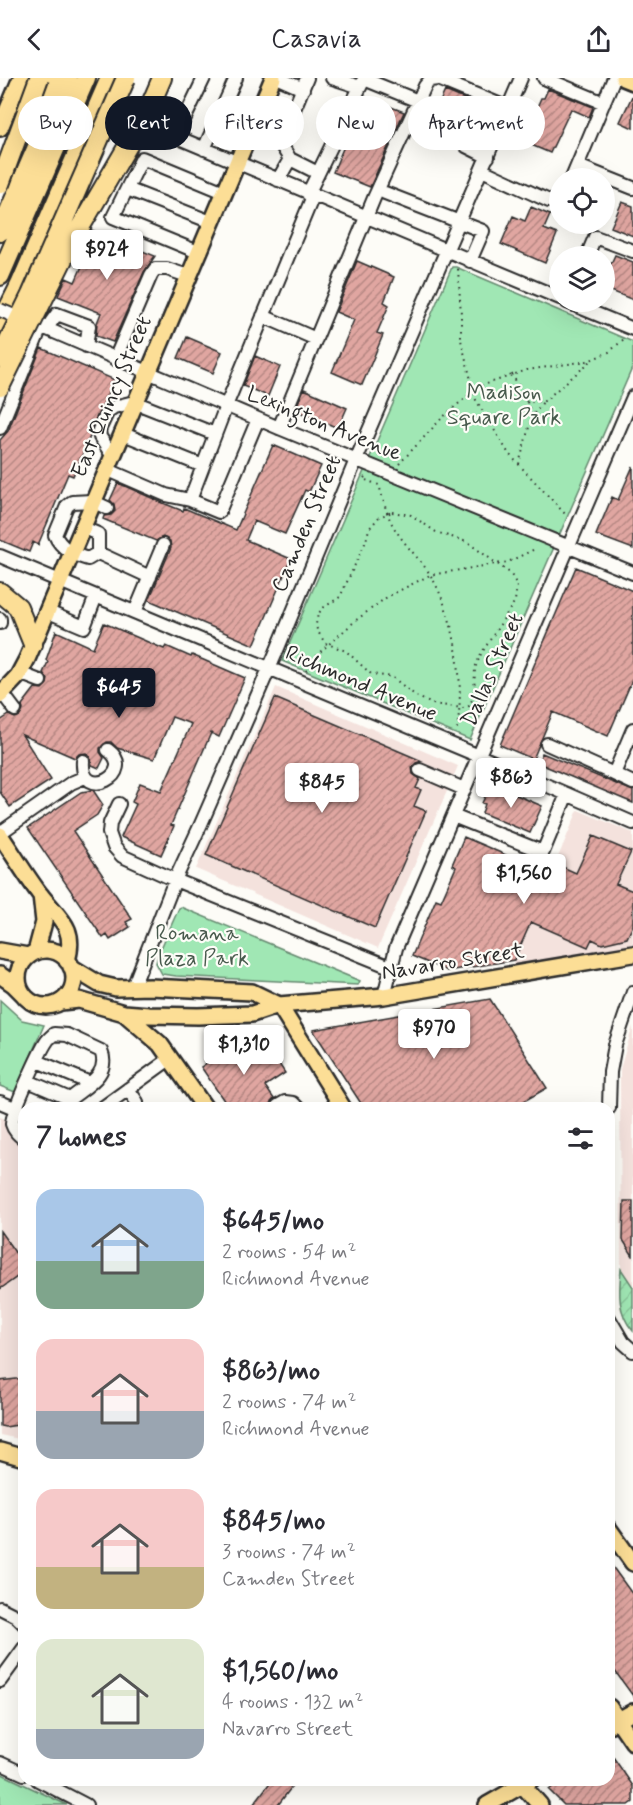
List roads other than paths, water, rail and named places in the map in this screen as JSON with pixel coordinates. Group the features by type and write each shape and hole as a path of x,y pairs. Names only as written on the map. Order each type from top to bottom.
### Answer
{"highway":[{"path":"0,184 39,78"},
{"path":"0,173 57,78"},
{"path":"0,232 66,78"},
{"path":"0,276 86,78"},
{"path":"0,326 110,78"},
{"path":"0,358 31,295 126,78"},
{"path":"0,387 71,243 147,113 162,78"},
{"path":"0,592 18,607 33,644"}],"main road":[{"path":"0,128 21,78"},
{"name":"East Quincy Street","path":"266,96 275,78"},
{"path":"623,78 633,82"},
{"name":"East Quincy Street","path":"1,692 20,673 33,644 242,150"},
{"path":"0,834 40,895 61,916 71,946 69,964 74,975 71,993 54,1005 40,1005 0,975"},
{"path":"32,954 44,922 40,895"},
{"path":"0,951 32,954"},
{"path":"24,995 20,987 19,974 23,961 32,954 42,951 56,953 99,984 116,988 252,992 279,1005 339,1102"},
{"name":"Navarro Street","path":"61,1002 79,1000 124,1013 198,1016 252,1014 279,1005 384,996 633,954"},
{"path":"124,1013 147,1031 171,1058 201,1102"},
{"path":"0,1451 18,1455"},
{"path":"615,1540 633,1563"},
{"path":"615,1716 633,1712"},
{"path":"615,1721 633,1742"},
{"path":"487,1805 518,1786"},
{"path":"527,1786 540,1805"}],"street":[{"path":"192,103 204,78"},
{"path":"228,96 236,78"},
{"path":"275,78 305,84"},
{"path":"332,78 360,87"},
{"name":"Camden Street","path":"513,96 521,78"},
{"path":"543,78 604,103"},
{"path":"614,78 578,166 633,188"},
{"path":"190,500 318,173 364,79 408,97"},
{"path":"420,96 430,80 438,79 478,96"},
{"path":"279,428 366,218 408,124"},
{"path":"192,144 204,149"},
{"path":"206,150 549,293"},
{"path":"284,150 290,159 318,173"},
{"path":"473,150 488,158"},
{"name":"Camden Street","path":"133,987 175,880 269,668 356,460 491,150"},
{"path":"198,252 113,217 142,159 224,192"},
{"path":"278,180 290,159"},
{"path":"483,170 549,201"},
{"path":"127,189 211,222"},
{"path":"385,193 483,231 470,261"},
{"path":"592,246 596,237 633,251"},
{"path":"115,359 155,269 167,268 188,276"},
{"name":"Lexington Avenue","path":"0,310 226,406 633,573"},
{"path":"592,312 633,328"},
{"path":"0,428 40,326 57,314 89,326 86,346"},
{"path":"263,316 316,339"},
{"name":"Dallas Street","path":"384,996 396,948 633,397"},
{"path":"215,434 134,402 114,407 108,411 99,430 109,462 166,495 190,500 219,512 258,419"},
{"path":"121,433 203,466"},
{"path":"98,553 88,559 70,553 55,535 67,506 72,501 92,501 107,508"},
{"path":"81,527 98,534 98,553"},
{"path":"135,612 163,544"},
{"path":"98,553 150,577"},
{"name":"Richmond Avenue","path":"0,555 633,823"},
{"path":"46,611 84,627 96,596"},
{"path":"20,673 40,681"},
{"path":"1,692 15,710"},
{"path":"614,774 628,754 633,729"},
{"path":"547,744 633,783"},
{"path":"0,834 71,783 85,777 98,783 111,778 117,765 114,756 108,750"},
{"path":"83,761 85,777"},
{"path":"420,770 464,789"},
{"path":"453,816 543,852 567,794"},
{"path":"119,804 110,823 109,833 114,847 122,856 175,880 390,967"},
{"path":"609,1102 609,1072 615,1045 633,992"},
{"path":"22,1102 28,1081 47,1040 54,1034 67,1035 101,1051 104,1059 101,1074 70,1099 28,1081"},
{"path":"110,1102 171,1058"},
{"path":"38,1061 90,1083"},
{"path":"128,1089 137,1102"},
{"path":"0,1102 18,1110"},
{"path":"18,1114 12,1123 18,1134"},
{"path":"615,1328 623,1342 633,1351"},
{"path":"0,1608 18,1618"},
{"path":"0,1681 18,1656"},
{"path":"0,1763 18,1771"},
{"path":"50,1786 86,1805"}],"park label":[{"name":"Madison Square Park","path":"504,406"},
{"name":"Romana Plaza Park","path":"197,946"}]}
